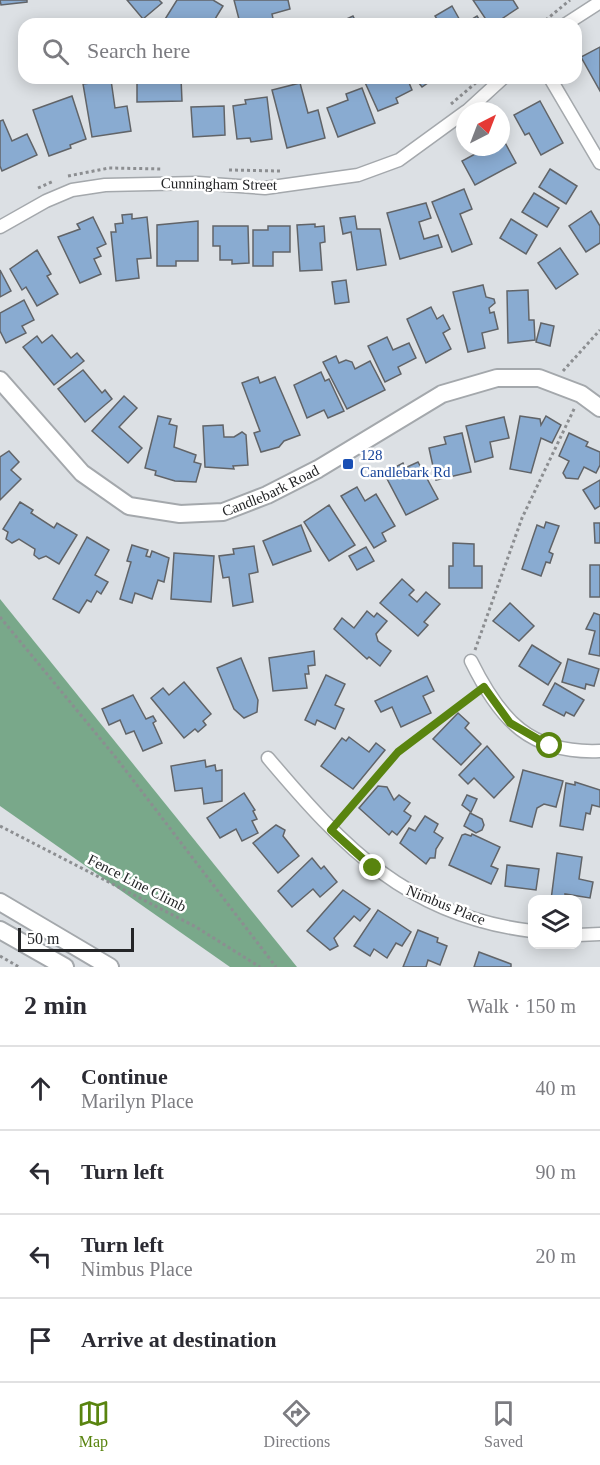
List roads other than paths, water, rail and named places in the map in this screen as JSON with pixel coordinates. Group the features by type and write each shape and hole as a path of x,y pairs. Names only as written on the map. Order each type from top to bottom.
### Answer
{"street":[{"path":"575,18 600,2"},
{"name":"Cunningham Street","path":"477,102 496,84"},
{"path":"554,84 600,163"},
{"name":"Cunningham Street","path":"0,227 45,201 72,190 105,185 198,183 265,188 358,175 399,160 456,119"},
{"name":"Candlebark Road","path":"0,380 82,472 129,506 180,514 223,512 267,495 318,470 442,394 497,378 538,378 581,394 600,408"},
{"path":"471,661 484,687 504,716 525,734 559,749 600,751"},
{"name":"Nimbus Place","path":"268,758 331,830 373,868 406,890 490,923 528,930"},
{"path":"0,902 110,967"},
{"path":"0,930 65,967"},
{"path":"582,934 600,934"}],"place":[{"name":"128 Candlebark Rd","path":"348,464"}]}
